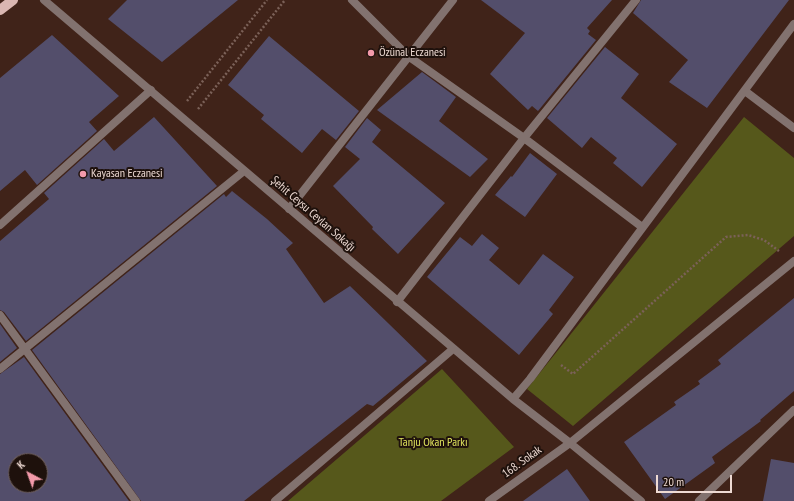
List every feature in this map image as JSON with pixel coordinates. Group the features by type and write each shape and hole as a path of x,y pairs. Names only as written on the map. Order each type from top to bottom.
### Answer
{"main road":[{"path":"0,10 13,0"}],"street":[{"name":"Şehit Ceysu Ceylan Sokağı","path":"44,0 189,121 289,210 453,349 641,501"},
{"path":"352,0 408,56 524,138 642,227"},
{"path":"289,210 453,0"},
{"path":"397,302 524,138 636,0"},
{"path":"513,399 548,355 794,24"},
{"path":"0,225 151,90"},
{"path":"744,91 794,128"},
{"path":"0,369 244,170"},
{"name":"168. Sokak","path":"489,501 570,443 793,261"},
{"path":"0,315 136,501"},
{"path":"274,501 453,349"},
{"path":"699,501 794,410"}],"path":[{"path":"178,112 267,0"},
{"path":"189,121 285,0"},
{"path":"548,355 573,374 726,237 748,235 764,240 793,261"}],"green space":[{"path":"744,117 794,158 794,236 573,426 527,389"},
{"name":"Tanju Okan Parkı","path":"442,369 514,447 441,501 288,501"}],"building":[{"path":"127,0 238,0 162,62 108,19"},
{"path":"481,0 612,0 587,28 590,31 588,34 596,40 538,111 532,106 528,110 490,74 525,33"},
{"path":"641,0 789,0 707,108 669,82 688,60 633,13"},
{"path":"52,35 119,96 89,122 97,131 37,185 25,170 0,191 0,78"},
{"path":"269,36 359,111 336,140 322,129 302,153 261,119 264,115 228,85"},
{"path":"605,47 639,74 621,98 677,144 642,187 613,163 617,158 591,137 582,148 547,118"},
{"path":"422,72 456,97 439,121 488,159 470,177 377,110"},
{"path":"154,117 217,186 26,341 4,312 0,310 0,241 49,199 44,193 104,139 114,151"},
{"path":"367,118 381,130 372,142 445,203 398,254 372,229 373,227 333,186 360,159 345,147"},
{"path":"530,153 557,174 525,217 495,195 511,176 512,177"},
{"path":"232,191 267,219 293,243 286,249 324,303 350,286 427,361 373,406 367,404 244,501 141,501 32,350 224,194 226,197"},
{"path":"482,234 499,248 489,260 519,285 543,254 574,277 549,310 553,314 519,355 427,277 460,237 472,246"},
{"path":"794,298 794,391 760,420 761,421 712,457 715,463 665,499 624,442 676,405 674,402 700,384 698,381 721,364 718,360"},
{"path":"0,324 17,348 0,362"},
{"path":"24,357 129,501 0,501 0,374"},
{"path":"771,459 794,463 794,501 763,501"},
{"path":"567,469 590,501 523,501"}],"place":[{"name":"Özünal Eczanesi","path":"371,53"},
{"name":"Kayasan Eczanesi","path":"83,174"}]}
